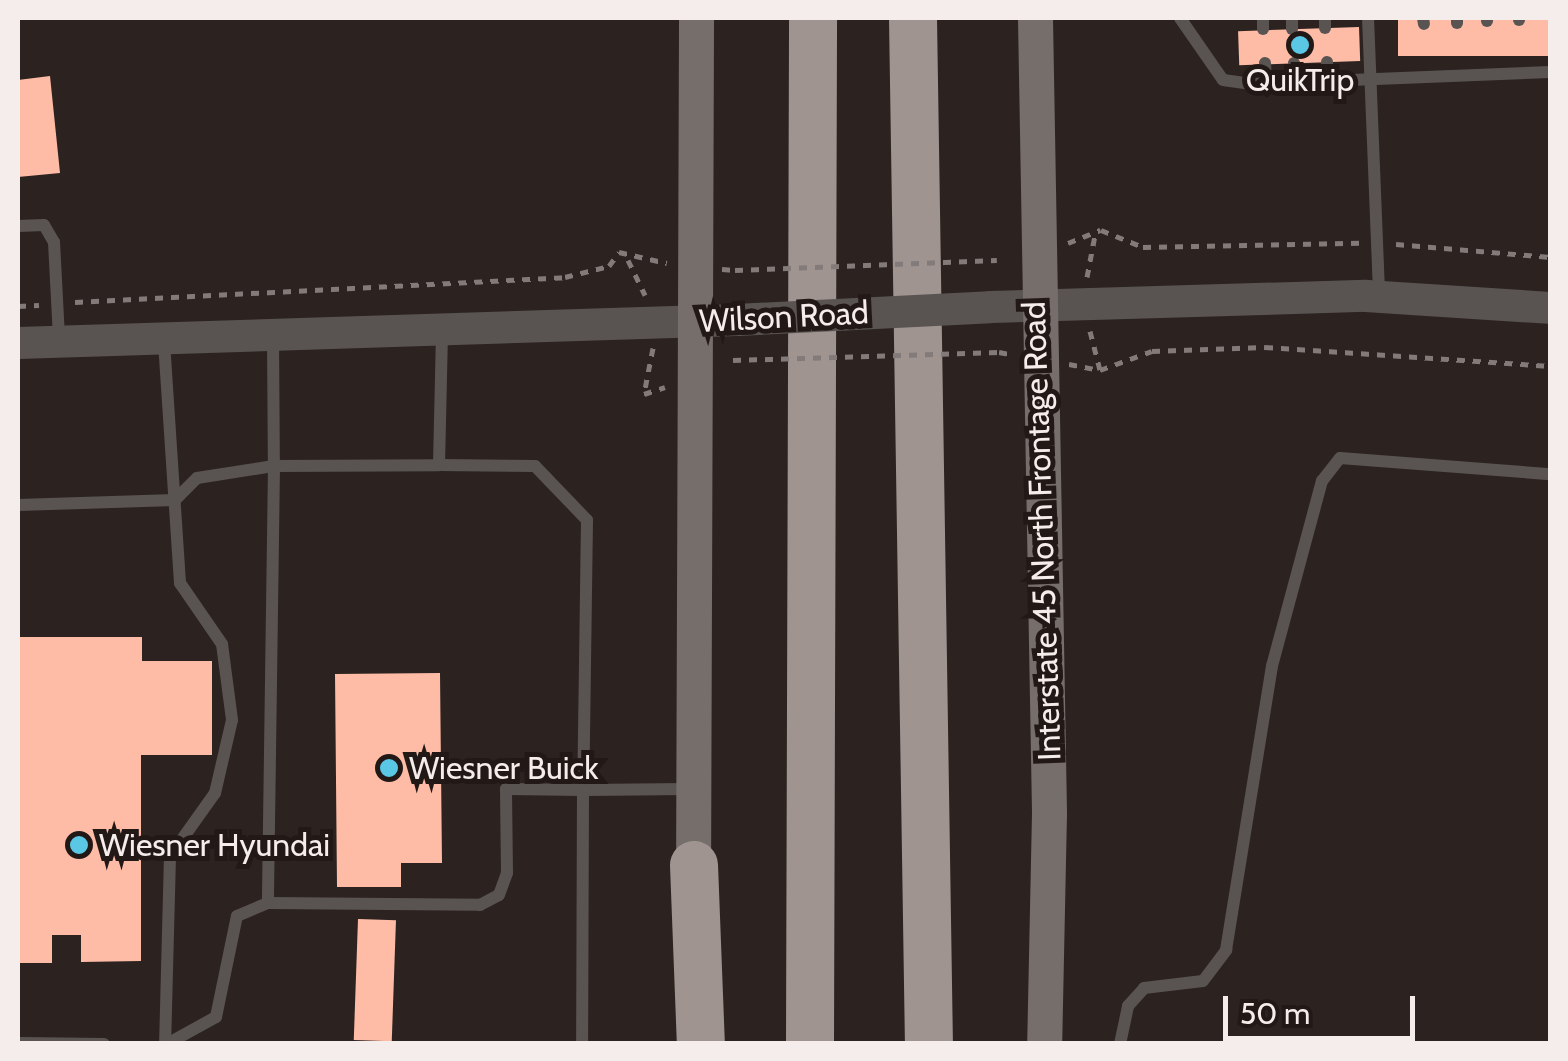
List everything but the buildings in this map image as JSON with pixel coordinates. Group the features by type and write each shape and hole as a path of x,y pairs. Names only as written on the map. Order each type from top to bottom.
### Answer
{"highway":[{"path":"783,18 818,238"},
{"path":"810,1044 818,238 813,18"},
{"path":"913,18 929,1044"},
{"path":"916,181 931,18"},
{"path":"694,865 702,1044"}],"main road":[{"path":"691,1044 702,321 718,268 696,18"},
{"name":"Interstate 45 North Frontage Road","path":"1035,18 1035,305 1049,813 1044,1044"}],"street":[{"name":"Wilson Road","path":"18,343 1380,296 1550,308"}],"lane":[{"path":"1180,18 1223,80 1266,84 1522,74 1550,70 1550,56"},
{"path":"1368,18 1380,296"},
{"path":"1521,57 1522,74"},
{"path":"1490,59 1491,75"},
{"path":"1458,60 1460,76"},
{"path":"1327,62 1328,81"},
{"path":"1425,62 1427,77"},
{"path":"1294,63 1294,82"},
{"path":"1265,64 1266,84"},
{"path":"18,226 44,225 54,242 59,342"},
{"path":"439,465 442,330"},
{"path":"268,903 273,335"},
{"path":"164,338 180,584 222,644 232,720 215,792 170,856 166,1044"},
{"path":"1120,1044 1128,1006 1144,988 1204,981 1226,950 1272,666 1322,481 1340,458 1550,474"},
{"path":"18,505 174,500 197,478 274,466 535,466 587,520 582,1044"},
{"path":"166,1044 216,1016 237,916 268,903 480,905 499,896 507,873 506,789 695,790"},
{"path":"18,1043 104,1044"}],"path":[{"path":"1550,257 1376,244 1143,247 1101,230 1082,304 1100,370 1152,352 1265,347 1550,366"},
{"path":"18,306 564,277 609,266 619,252 718,268 998,260"},
{"path":"732,360 999,352"}],"place":[{"name":"QuikTrip","path":"1300,45"},
{"name":"Wiesner Buick","path":"389,768"},
{"name":"Wiesner Hyundai","path":"79,845"}]}
